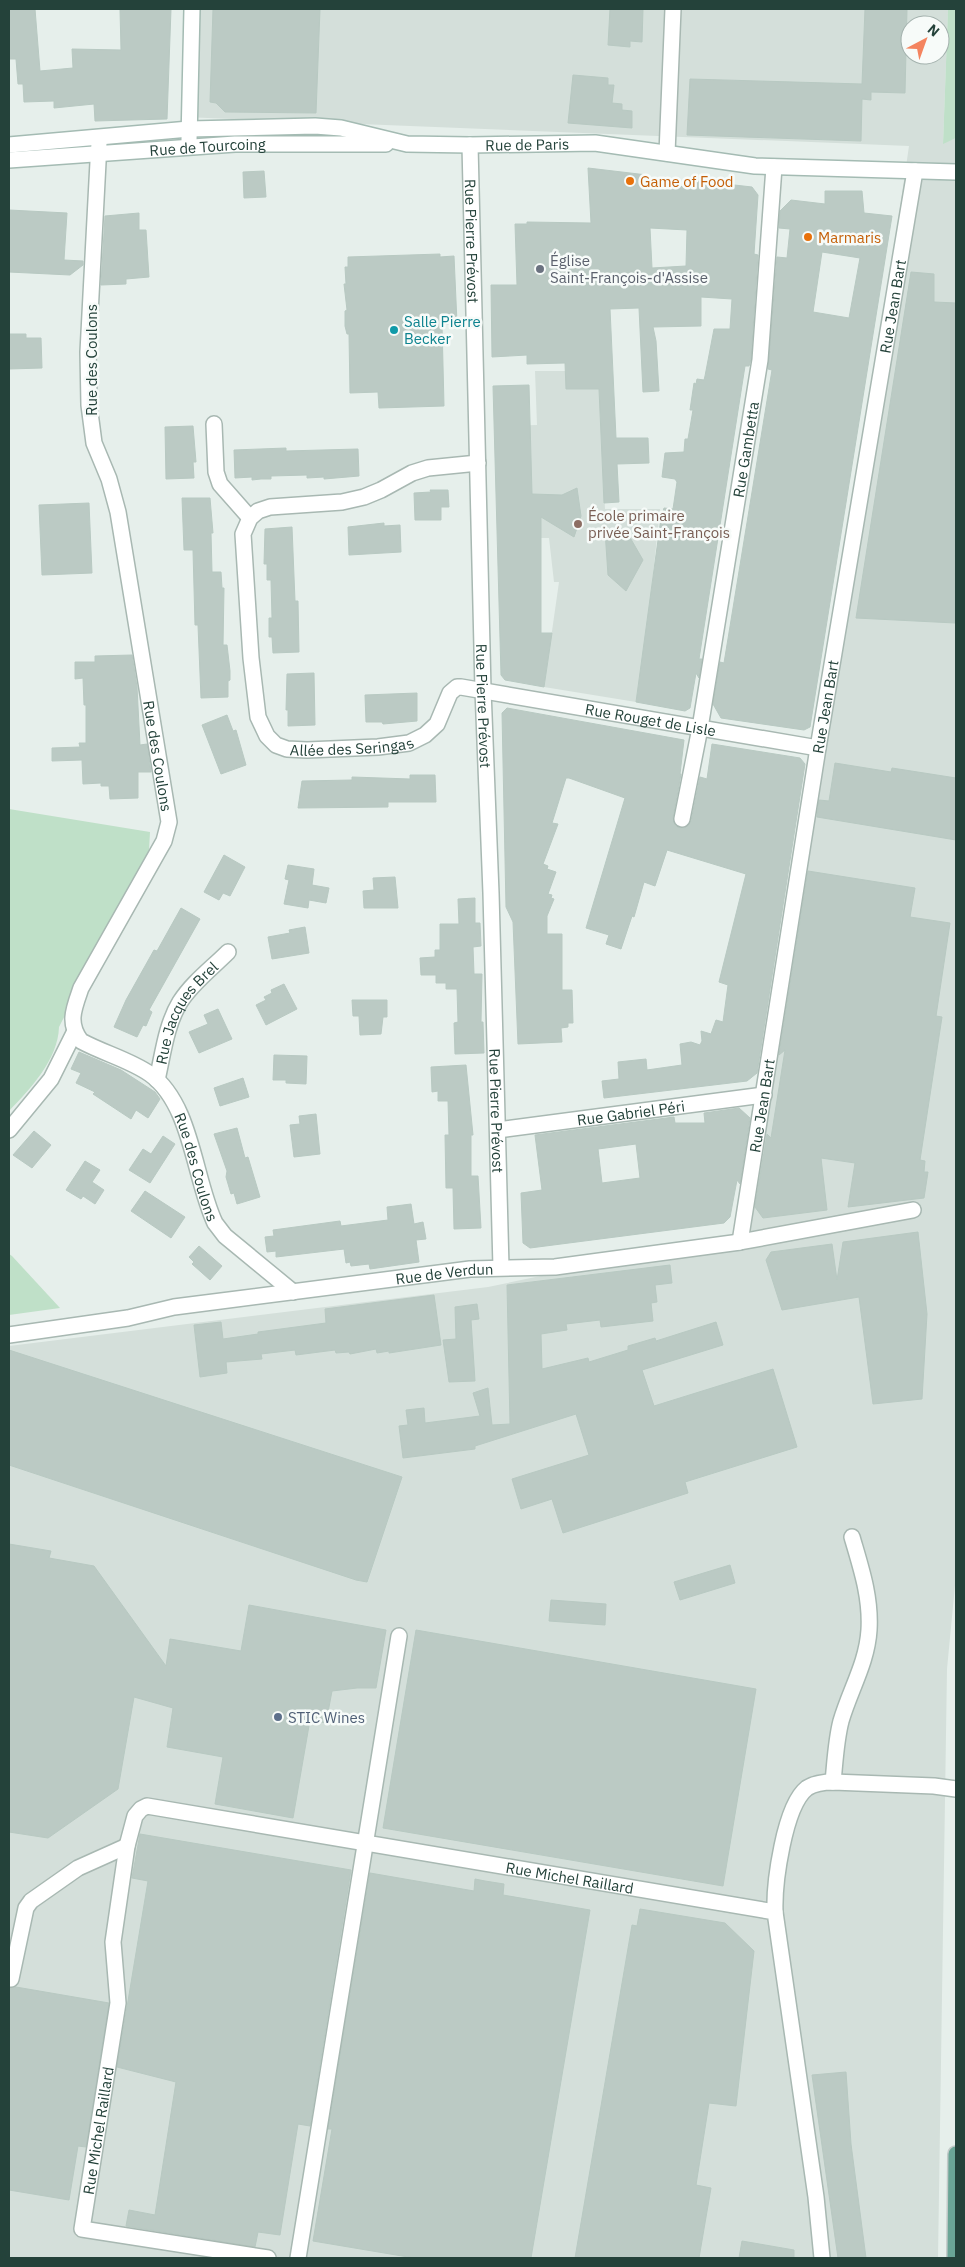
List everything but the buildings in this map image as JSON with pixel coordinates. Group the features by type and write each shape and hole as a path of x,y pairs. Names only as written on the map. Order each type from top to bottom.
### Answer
{"main road":[{"path":"955,2258 956,2154"}],"street":[{"path":"189,146 192,9"},
{"path":"667,154 673,9"},
{"name":"Rue de Paris","path":"100,136 189,129 329,127 407,144 613,144 667,154 774,167 956,172"},
{"path":"9,144 100,136"},
{"name":"Rue des Coulons","path":"100,136 88,352 90,424 94,443 108,478 118,512 169,822 164,842 81,988 72,1013 72,1023 74,1033 81,1041 148,1073 172,1096 215,1223 225,1236 293,1292"},
{"name":"Rue de Tourcoing","path":"9,160 189,146 312,143 407,144"},
{"name":"Rue Pierre Prévost","path":"470,145 483,690 501,1267"},
{"name":"Rue Gambetta","path":"682,818 700,728 760,360 774,167"},
{"name":"Rue Jean Bart","path":"740,1242 818,748 915,171"},
{"path":"214,424 216,472 220,484 250,518 258,511 270,507 318,505 364,497 381,490 412,472 428,468 478,463"},
{"name":"Allée des Seringas","path":"250,518 243,534 253,684 258,717 268,736 276,745 287,749 307,750 378,747 409,743 425,735 437,724 453,689 462,687 483,690"},
{"name":"Rue Rouget de Lisle","path":"483,690 818,748"},
{"name":"Rue Jacques Brel","path":"157,1080 170,1022 180,1002 193,986 228,952"},
{"path":"9,1130 51,1079 74,1033"},
{"name":"Rue Gabriel Péri","path":"498,1130 764,1094"},
{"name":"Rue de Verdun","path":"9,1335 128,1318 174,1307 470,1269 555,1267 740,1242 913,1210"},
{"path":"833,1782 841,1723 860,1674 869,1631 866,1582 852,1537"},
{"path":"298,2258 399,1636"},
{"path":"822,2258 816,2197 775,1912 776,1886 786,1832 793,1808 802,1793 818,1783 929,1785 956,1789"},
{"name":"Rue Michel Raillard","path":"268,2258 82,2229 118,2004 113,1942 128,1846 135,1816 141,1808 147,1806 775,1912"},
{"path":"12,1979 23,1916 31,1901 78,1868 128,1846"}],"shaded area":[{"path":"184,9 948,9 948,15 900,15 900,65 946,65 943,143 956,138 956,1575 947,1669 938,2258 9,2258 9,1346 488,1287 750,1232 909,146 184,117"},
{"name":"École primaire privée Saint-François","path":"535,371 598,371 605,509 660,509 650,603 636,702 544,687 559,582 554,582 549,538 498,538 494,426 537,425"}],"green space":[{"path":"948,9 956,9 956,138 943,144 946,65 950,65 950,15 948,15"},
{"path":"9,809 150,832 149,850 59,1027 54,1051 34,1083 9,1111"},
{"path":"9,1254 12,1256 60,1308 9,1315"}],"place":[{"name":"Game of Food","path":"630,181"},
{"name":"Marmaris","path":"808,237"},
{"name":"Église Saint-François-d'Assise","path":"540,269"},
{"name":"Salle Pierre Becker","path":"394,330"},
{"name":"École primaire privée Saint-François","path":"578,524"},
{"name":"STIC Wines","path":"278,1717"}]}
